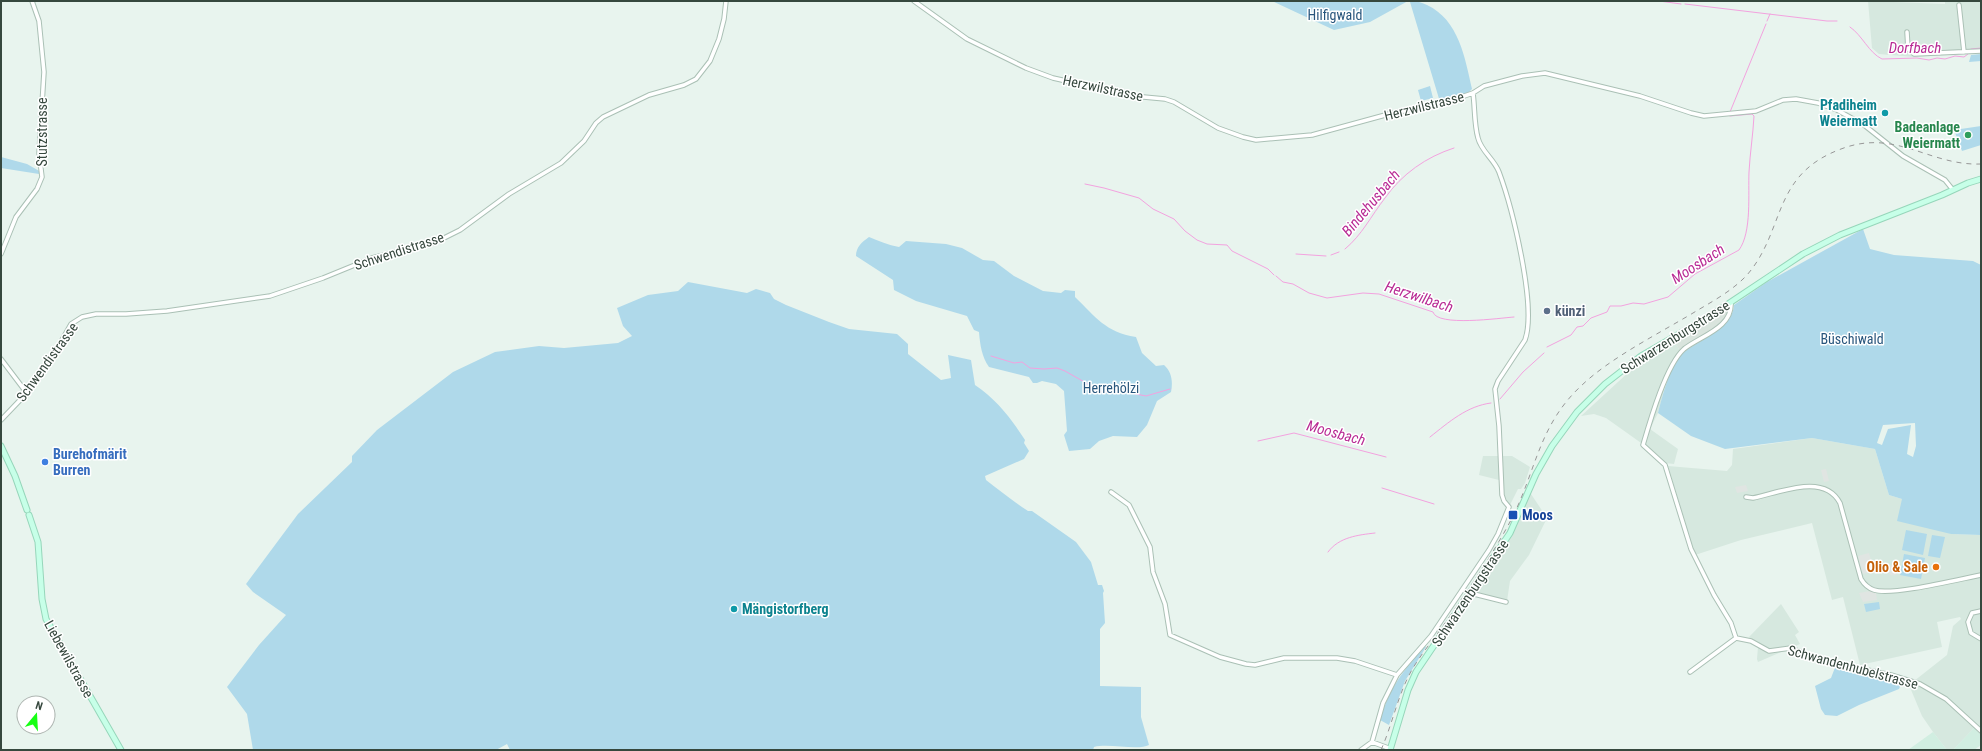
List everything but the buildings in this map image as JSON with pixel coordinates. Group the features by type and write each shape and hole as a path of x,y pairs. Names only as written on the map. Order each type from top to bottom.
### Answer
{"main road":[{"name":"Schwarzenburgstrasse","path":"1390,750 1413,678 1513,527 1548,453 1577,412 1604,384 1632,362 1731,302 1785,265 1822,244 1981,179"},
{"name":"Liebewilstrasse","path":"1,446 15,476 38,542 42,599 46,619 121,750"}],"street":[{"name":"Stutzstrasse","path":"1,254 16,218 38,186 42,176 39,153 44,72 39,21 32,1"},
{"name":"Schwendistrasse","path":"1,420 26,392 58,348 74,321 82,317 96,314 167,311 270,296 323,278 372,258 436,242 460,230 509,194 561,163 584,142 596,123 608,114 649,95 684,85 696,79 710,61 719,39 724,19 726,1"},
{"name":"Herzwilstrasse","path":"914,1 967,39 1026,68 1053,78 1133,96 1165,99 1174,102 1218,128 1256,140 1312,135 1389,114 1447,102 1473,93 1484,86 1538,73 1559,75 1640,96 1704,116 1756,111 1783,100 1809,101 1827,106 1849,116 1883,139 1903,156 1945,180 1953,190"},
{"path":"1959,5 1964,52"},
{"path":"1907,32 1908,49 1914,54 1981,51"},
{"path":"1361,750 1372,742 1383,703 1397,675 1431,636 1489,550 1498,534 1509,507 1504,501 1502,495 1499,426 1495,389 1498,381 1525,340 1527,334 1527,303 1522,256 1504,186 1495,164 1480,145 1477,135 1473,93"},
{"path":"1690,672 1736,638 1731,623 1714,595 1691,549 1665,465 1643,445 1668,375 1679,355 1685,348 1715,330 1731,312 1731,302"},
{"path":"1,359 26,392"},
{"path":"1746,497 1753,498 1808,486 1819,486 1829,489 1840,503 1858,570 1864,585 1870,588 1880,591 1892,591 1981,575"},
{"path":"1111,492 1129,505 1150,547 1153,572 1165,604 1170,635 1182,642 1220,657 1246,664 1258,664 1284,658 1337,658 1355,661 1397,675"},
{"path":"1470,593 1506,602"},
{"path":"1981,611 1972,614 1968,622 1971,632 1981,639"},
{"name":"Schwandenhubelstrasse","path":"1736,638 1751,641 1768,651 1790,648 1816,659 1890,675 1920,684 1946,699 1981,731"},
{"path":"1372,742 1390,750"}],"shaded area":[{"path":"1868,1 1945,4 1945,1 1981,1 1981,53 1914,57 1879,54 1872,48"},
{"path":"1730,307 1727,315 1714,330 1686,347 1682,354 1674,341"},
{"path":"1674,341 1682,354 1666,383 1658,413 1650,429 1678,449 1674,464 1665,463 1658,455 1606,418 1594,414 1581,416 1643,359"},
{"path":"1812,438 1875,449 1889,495 1902,499 1951,534 1981,535 1981,735 1974,728 1953,750 1947,750 1922,716 1909,685 1947,655 1953,626 1961,619 1960,617 1937,622 1942,647 1860,665 1843,597 1832,600 1812,523 1741,540 1695,555 1668,466 1727,471 1732,465 1733,449"},
{"path":"1483,456 1512,456 1530,467 1525,483 1521,489 1518,489 1509,507 1505,499 1503,481 1479,475"},
{"path":"1826,469 1829,481 1824,482 1821,470"},
{"path":"1746,485 1748,491 1737,493 1735,487"},
{"path":"1529,491 1547,518 1529,555 1510,581 1507,601 1470,593 1504,543"},
{"path":"1869,553 1874,571 1863,574 1858,556"},
{"path":"1878,562 1887,564 1885,573 1875,572"},
{"path":"1891,565 1895,565 1897,566 1897,574 1891,575 1888,572 1888,568"},
{"path":"1870,591 1876,593 1877,600 1863,602 1859,593"},
{"path":"1781,604 1799,632 1795,635 1800,644 1758,662 1758,647 1749,637"},
{"path":"1974,728 1981,735 1981,745 1974,750 1953,750"},
{"path":"1933,732 1947,750 1908,750"}],"green space":[{"name":"Hilfigwald","path":"1272,1 1408,1 1370,22 1334,30"},
{"path":"1412,1 1427,5 1447,20 1459,41 1467,65 1472,89 1469,92 1456,97 1454,95 1454,98 1440,102 1410,2"},
{"path":"1981,54 1981,61 1969,62 1971,55"},
{"path":"1430,86 1433,98 1421,101 1418,90"},
{"name":"Badeanlage Weiermatt","path":"1981,126 1981,145 1962,151 1954,130"},
{"path":"1,157 27,164 41,172 39,174 1,168"},
{"name":"Büschiwald","path":"1863,229 1870,249 1894,255 1973,261 1981,265 1981,535 1951,534 1897,521 1902,499 1889,495 1875,449 1812,438 1725,449 1691,436 1658,413 1670,373 1682,354 1721,327 1728,321 1734,305 1767,282","holes":["1915,423 1916,446 1913,457 1907,454 1911,425 1888,429 1882,445 1877,443 1883,425"]},
{"name":"Herrehölzi","path":"869,237 899,247 906,241 946,244 962,248 983,260 994,261 1014,276 1043,291 1061,293 1065,290 1075,291 1075,297 1102,323 1125,335 1136,337 1142,353 1156,366 1164,365 1167,368 1171,377 1171,392 1157,401 1147,425 1137,437 1113,436 1099,441 1090,449 1069,451 1064,435 1067,431 1064,391 1056,384 1042,381 1033,383 1029,377 989,367 982,351 979,332 974,330 967,316 916,301 894,290 893,280 856,256 860,245"},
{"path":"688,282 747,293 756,289 770,293 774,299 786,305 849,329 897,334 908,344 908,354 941,380 951,378 948,355 971,360 975,385 997,403 1008,416 1025,440 1024,443 1029,451 1024,459 985,476 986,480 1022,507 1028,511 1032,511 1076,542 1091,562 1098,585 1102,585 1104,591 1105,623 1100,629 1100,686 1141,687 1141,717 1149,745 1144,747 1100,746 1094,747 1093,750 510,750 507,744 496,750 253,750 247,714 227,687 259,645 286,615 253,592 246,584 298,514 352,462 352,456 377,430 453,372 495,352 539,346 564,348 618,343 632,336 623,326 617,308 648,295 678,291"},
{"path":"1906,530 1927,534 1923,555 1902,550"},
{"path":"1932,535 1945,537 1940,558 1928,556"},
{"path":"1904,554 1925,558 1921,579 1900,575"},
{"path":"1879,602 1880,609 1866,612 1864,604"},
{"path":"1425,646 1426,647 1405,681 1389,725 1380,720 1388,698 1410,663"},
{"path":"1836,665 1904,678 1899,689 1859,705 1837,716 1825,715 1821,709 1815,686 1831,678"}],"waterway":[{"name":"Dorfbach","path":"1659,1 1681,4"},
{"name":"Dorfbach","path":"1685,4 1837,21"},
{"name":"Moosbach","path":"1767,21 1770,14"},
{"name":"Moosbach","path":"1730,112 1766,24"},
{"name":"Dorfbach","path":"1850,27 1873,53 1882,59 1917,58 1929,60 1937,58 1945,59 1955,56 1964,57 1968,54"},
{"name":"Dorfbach","path":"1971,49 1981,48"},
{"name":"Moosbach","path":"1547,347 1571,335 1577,327 1583,326 1591,318 1607,312 1610,306 1621,306 1633,303 1644,304 1668,297 1695,274 1739,250 1743,242 1748,223 1749,172 1754,116 1752,114 1730,116"},
{"name":"Bindehusbach","path":"1345,249 1351,244 1399,181 1424,161 1454,148"},
{"name":"Herzwilbach","path":"1085,184 1139,198 1153,209 1174,219 1185,231 1197,240 1207,244 1227,245 1232,251 1268,269 1274,275"},
{"name":"Bindehusbach","path":"1331,255 1339,252"},
{"name":"Bindehusbach","path":"1296,254 1326,256"},
{"name":"Herzwilbach","path":"1276,276 1283,282 1293,284 1309,293 1327,298 1363,293 1379,294 1433,312 1437,317 1445,319 1483,320 1514,317"},
{"name":"Moosbach","path":"1500,399 1523,372 1544,353"},
{"name":"Moosbach","path":"991,356 1014,363 1022,362 1030,368 1057,368 1102,392 1126,392 1146,396 1170,389"},
{"name":"Moosbach","path":"1430,437 1451,420 1466,411 1474,407 1491,403"},
{"name":"Moosbach","path":"1258,441 1294,433 1386,457"},
{"path":"1382,488 1434,504"},
{"path":"1328,552 1332,547 1343,540 1375,533"}],"railway":[{"path":"1381,750 1399,698 1413,668 1461,601 1496,547 1511,520 1539,450 1555,417 1581,386 1593,375 1637,345 1730,290 1742,280 1759,258 1791,188 1802,173 1818,160 1841,149 1861,144 1879,143 1912,149 1945,160 1981,164"}],"place":[{"name":"Pfadiheim Weiermatt","path":"1885,113"},
{"name":"Badeanlage Weiermatt","path":"1968,135"},
{"name":"künzi","path":"1547,311"},
{"name":"Burehofmärit Burren","path":"45,462"},
{"name":"Moos","path":"1513,515"},
{"name":"Olio & Sale","path":"1936,567"},
{"name":"Mängistorfberg","path":"734,609"}]}
